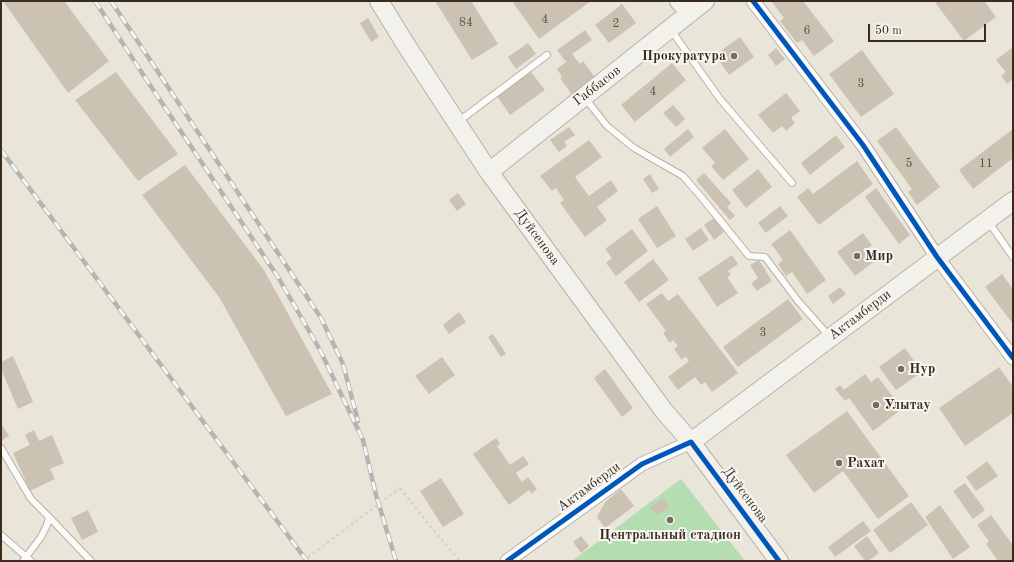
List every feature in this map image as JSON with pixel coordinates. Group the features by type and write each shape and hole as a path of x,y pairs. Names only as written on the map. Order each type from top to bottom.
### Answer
{"main road":[{"name":"Дуйсенова","path":"379,1 489,172 664,411 691,442 779,561"},
{"name":"Габбасов","path":"489,172 670,29 684,7 705,1"},
{"name":"Актамберди","path":"691,442 1013,201"}],"street":[{"path":"753,1 863,145 937,257 1013,358"},
{"name":"Актамберди","path":"507,561 642,464 691,442"}],"lane":[{"path":"670,29 720,99 792,183"},
{"path":"457,123 547,55"},
{"path":"584,97 607,126 623,140 634,148 683,176 749,256 765,257 798,301 830,338"},
{"path":"987,220 1013,257"},
{"path":"1,448 32,499 91,561"},
{"path":"1,535 27,560 47,525 49,518"}],"path":[{"path":"303,561 400,488 460,561"}],"green space":[{"name":"Центральный стадион","path":"681,479 745,561 572,561"}],"building":[{"path":"3,1 64,1 109,61 68,93"},
{"path":"435,1 471,1 498,44 472,60"},
{"path":"512,1 591,1 539,39"},
{"path":"771,1 803,1 834,41 814,56 802,40 797,43 780,21 784,18"},
{"path":"934,1 984,1 996,17 964,41"},
{"path":"622,4 636,23 609,43 595,25"},
{"path":"368,18 379,37 371,42 360,23"},
{"path":"585,30 592,40 572,54 580,64 583,61 596,79 573,96 560,78 562,77 557,69 566,62 557,50"},
{"name":"Прокуратура","path":"740,37 754,57 729,75 715,55"},
{"path":"528,43 536,54 516,69 508,57"},
{"path":"1013,47 1013,81 1012,80 1007,84 1001,76 1006,72 996,60"},
{"path":"776,48 785,59 776,66 768,55"},
{"path":"862,50 894,94 861,117 829,74"},
{"path":"672,63 686,80 635,122 621,105"},
{"path":"116,72 178,154 138,181 75,100"},
{"path":"531,72 545,90 510,115 497,96"},
{"path":"786,93 800,111 791,118 795,123 786,131 782,126 773,133 758,115"},
{"path":"673,105 685,119 676,127 663,113"},
{"path":"569,127 575,135 564,142 567,146 559,152 550,140"},
{"path":"896,127 940,187 917,205 908,192 912,189 877,141"},
{"path":"688,129 694,137 670,157 664,149"},
{"path":"725,129 749,159 723,180 711,166 715,163 702,148"},
{"path":"1013,129 1013,158 973,189 959,170"},
{"path":"836,135 845,147 810,175 801,163"},
{"path":"589,140 602,157 575,177 589,196 611,180 618,191 597,207 607,220 585,237 560,203 564,200 556,188 552,191 540,176"},
{"path":"857,161 873,184 819,225 797,197 808,188 813,194"},
{"path":"185,165 264,270 332,394 286,416 219,297 142,195"},
{"path":"758,169 772,187 746,208 732,190"},
{"path":"704,173 731,203 727,207 735,216 730,220 696,180"},
{"path":"650,174 659,189 652,193 643,179"},
{"path":"876,188 910,235 899,244 865,197"},
{"path":"458,193 466,204 457,211 449,200"},
{"path":"657,206 676,236 657,248 638,219"},
{"path":"780,206 788,216 766,233 758,223"},
{"path":"714,218 724,232 714,240 704,225"},
{"path":"701,228 709,240 693,251 685,239"},
{"path":"632,229 648,251 616,276 606,263 612,258 605,249"},
{"path":"790,230 826,280 807,294 792,272 786,276 778,264 783,260 771,244"},
{"name":"Мир","path":"863,233 872,245 868,248 876,260 855,276 837,252"},
{"path":"732,255 738,264 728,271 731,275 727,277 738,293 717,307 698,278"},
{"path":"653,259 669,280 639,302 624,282"},
{"path":"759,260 772,281 757,291 751,283 758,278 750,265"},
{"path":"1002,274 1013,289 1013,324 985,287"},
{"path":"840,287 846,294 833,304 828,296"},
{"path":"662,293 668,301 678,294 738,373 712,392 705,382 701,385 695,377 678,390 668,377 689,361 685,356 682,360 674,349 678,346 673,340 670,343 663,333 666,331 646,304"},
{"path":"788,299 803,319 738,367 723,347"},
{"path":"459,312 466,322 449,334 443,325"},
{"path":"493,334 506,354 501,357 488,337"},
{"name":"Нур","path":"905,348 922,372 896,390 879,367"},
{"path":"13,356 33,402 18,409 1,369 1,362"},
{"path":"442,357 455,375 429,394 415,376"},
{"path":"999,367 1013,387 1013,413 965,446 939,408"},
{"path":"605,369 633,408 622,417 594,378"},
{"name":"Улытау","path":"865,374 871,382 878,377 902,409 873,431 849,398 845,401 835,389 840,385 844,390"},
{"name":"Рахат","path":"847,411 909,496 878,519 843,471 814,493 786,455"},
{"path":"1,423 9,436 1,441"},
{"path":"34,430 39,441 52,435 64,463 50,469 55,479 30,491 13,453 30,445 25,435"},
{"path":"496,438 500,444 497,446 510,465 523,456 529,464 516,473 522,482 528,477 537,489 531,494 529,490 509,505 473,454"},
{"path":"987,461 998,476 976,491 966,477"},
{"path":"441,478 464,514 443,527 420,491"},
{"path":"965,483 985,510 973,519 953,491"},
{"path":"621,489 634,506 605,528 597,517 605,502"},
{"path":"663,498 669,507 657,515 650,507"},
{"path":"911,502 928,525 890,553 873,530"},
{"path":"940,505 970,547 953,559 925,517"},
{"path":"88,510 98,532 82,540 71,518"},
{"path":"991,515 1012,544 1013,543 1013,561 998,561 986,544 989,541 977,525"},
{"path":"863,521 871,531 835,557 828,547"},
{"path":"581,536 589,546 581,553 573,542"},
{"path":"867,536 879,553 868,561 865,561 854,546"}],"railway":[{"path":"95,1 278,277 320,350 363,440 376,495 396,561"},
{"path":"111,1 321,318 343,364 358,421"},
{"path":"1,150 307,561"}],"cycle path":[{"path":"753,1 863,145 937,257 1013,358"},
{"path":"507,561 642,464 691,442 779,561"}],"place":[{"name":"Прокуратура","path":"734,56"},
{"name":"Мир","path":"857,256"},
{"name":"Нур","path":"901,369"},
{"name":"Улытау","path":"876,405"},
{"name":"Рахат","path":"839,463"},
{"name":"Центральный стадион","path":"670,520"}]}
